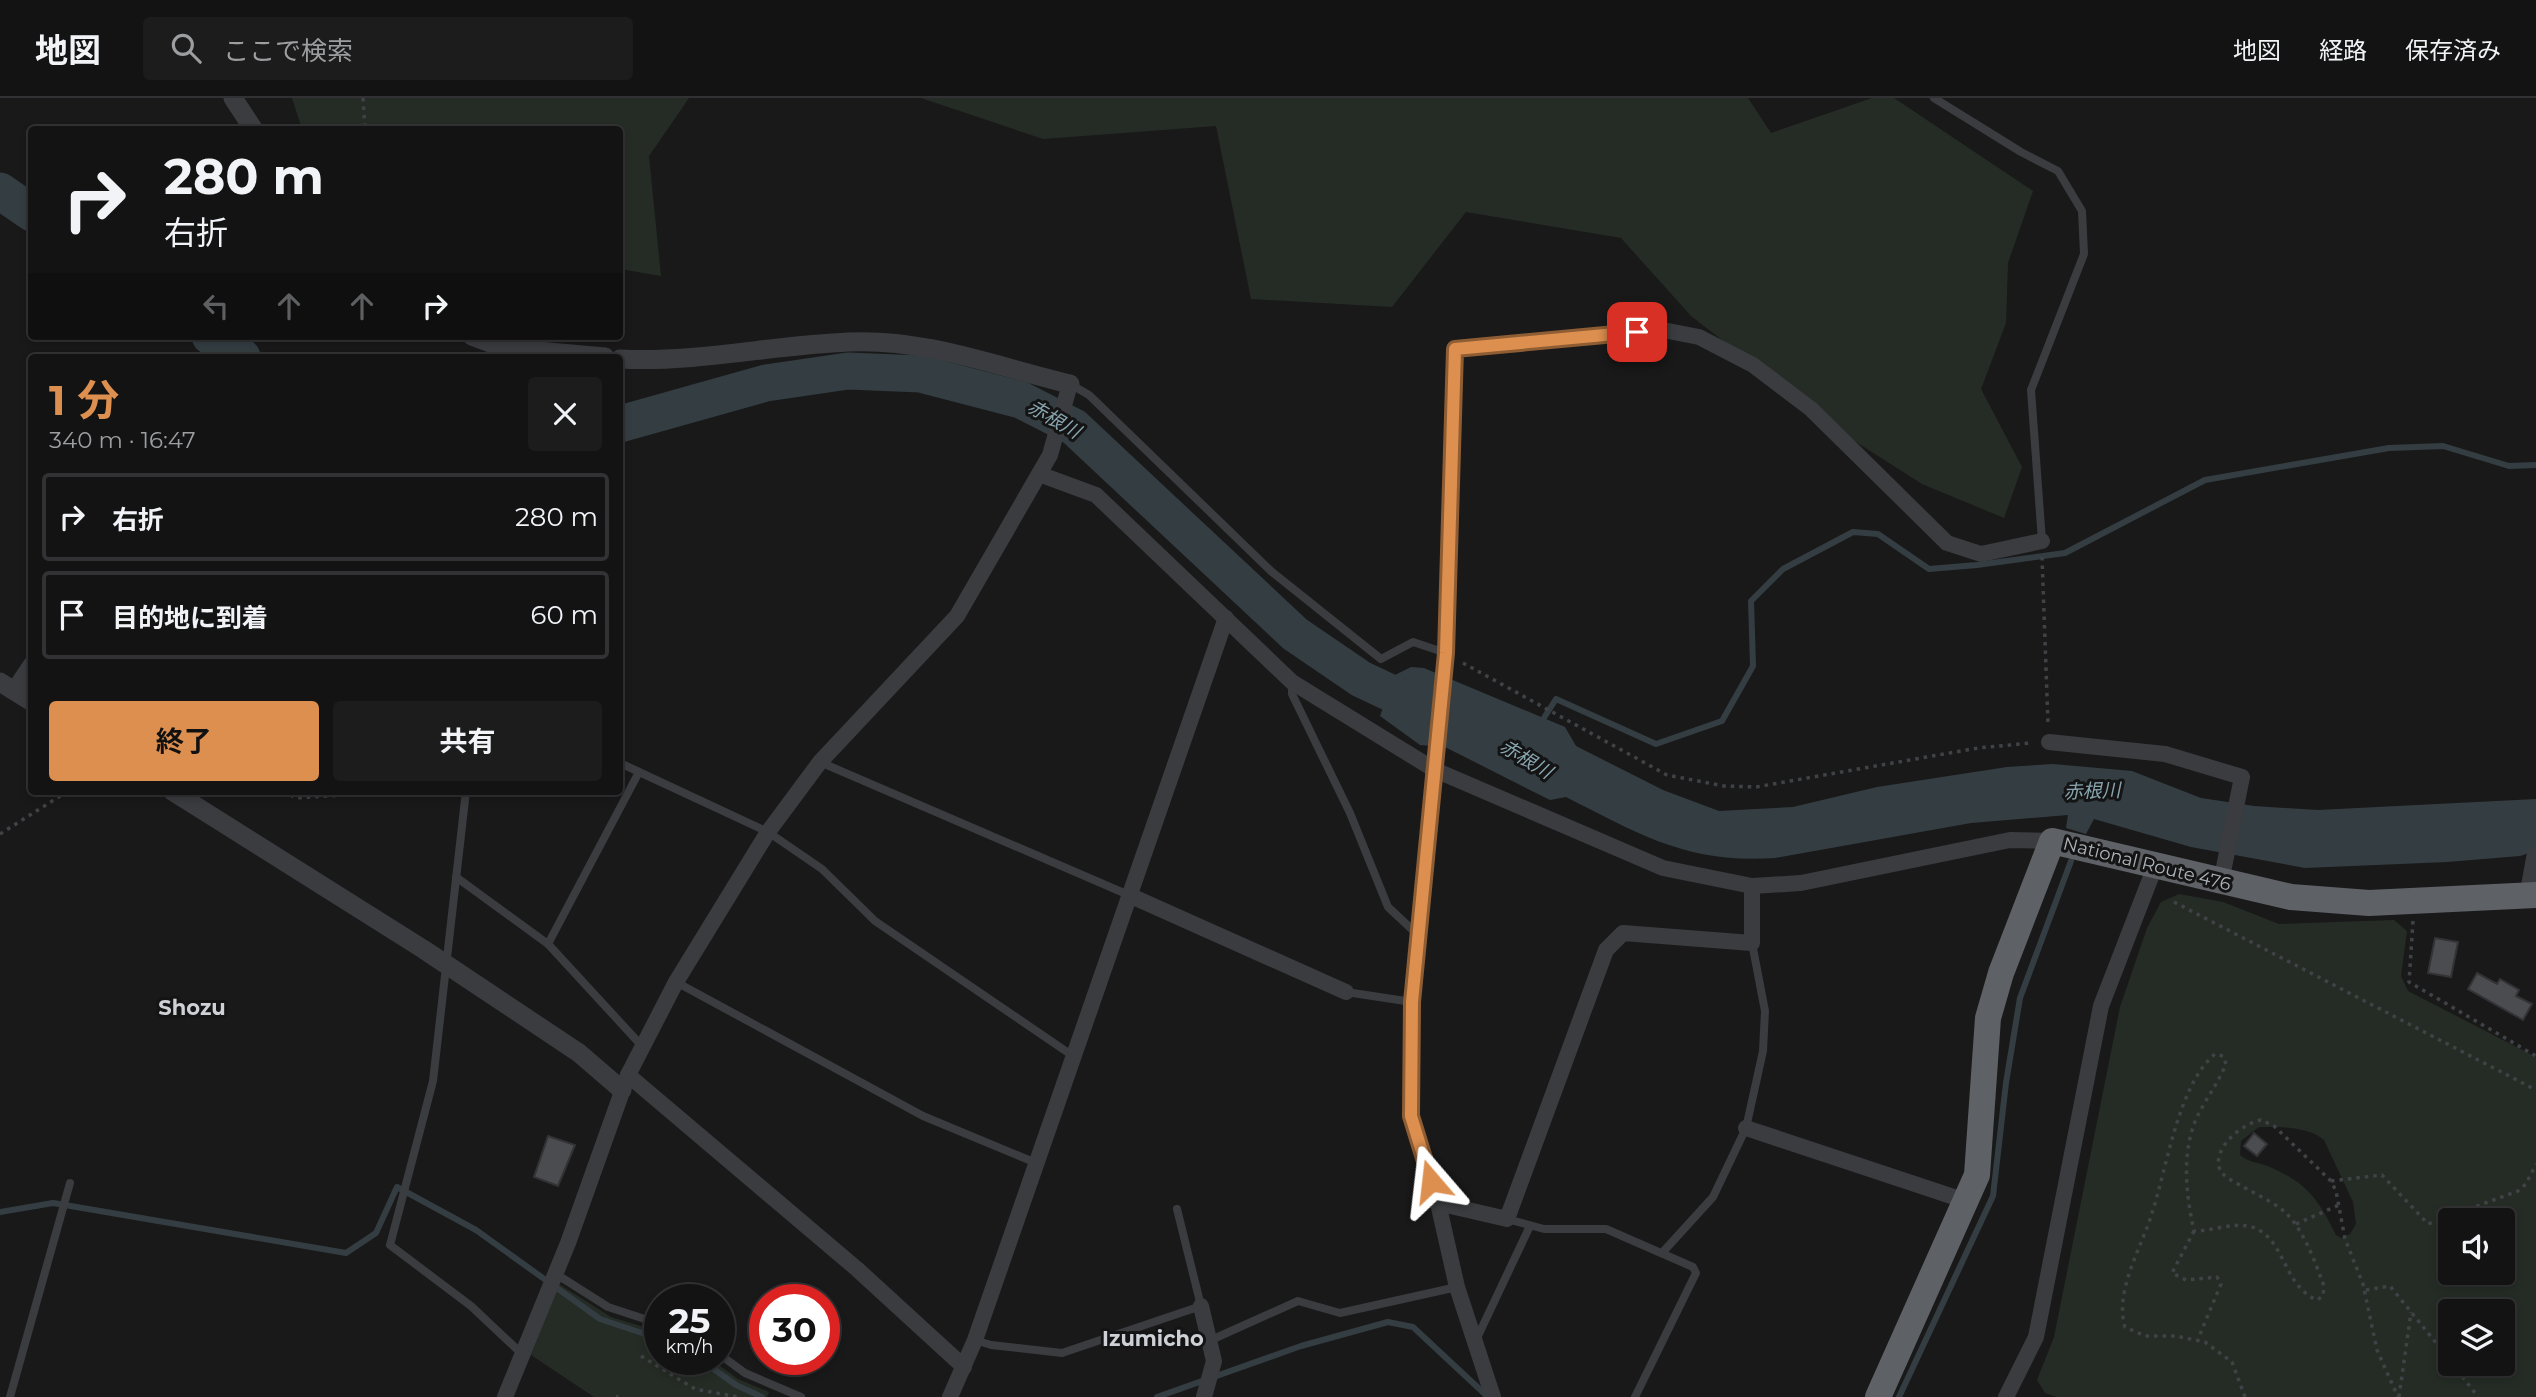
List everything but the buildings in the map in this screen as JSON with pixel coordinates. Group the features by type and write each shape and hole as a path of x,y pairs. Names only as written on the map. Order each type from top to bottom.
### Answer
{"highway":[{"name":"National Route 476","path":"1878,1397 1966,1201 1978,1164 1988,1018 2001,973 2052,841 2222,876 2291,897 2369,903 2477,900 2533,880"}],"street":[{"path":"233,98 251,126"},
{"path":"1493,1397 1457,1287 1438,1203 1411,1116 1412,1002 1445,660 1455,349 1664,330 1699,337 1753,365 1811,409 1947,543 1981,554 2042,541"},
{"path":"482,340 503,348 571,354"},
{"path":"505,1397 556,1274 625,1082 641,1045 676,982 768,832 820,762 957,616 1050,454 1068,391 913,344 851,341 709,357 623,359"},
{"path":"1039,474 1096,495 1292,682 1435,762 1663,869 1752,886 1801,883 2010,840 2052,841"},
{"path":"950,1397 975,1340 1226,618"},
{"path":"28,667 7,687 28,700"},
{"path":"2049,742 2165,754 2242,777 2222,876"},
{"path":"178,795 625,1082 857,1269 964,1367"},
{"path":"2006,1397 2036,1337 2101,1006 2156,864"},
{"path":"1438,1203 1507,1219 1606,950 1623,933 1752,943 1752,886"},
{"path":"1131,896 1346,992"},
{"path":"1746,1128 1966,1201"},
{"path":"1202,1306 1214,1361 1203,1397"}],"lane":[{"path":"1934,98 2021,152 2058,171 2082,211 2084,254 2031,390 2036,426 2042,541"},
{"path":"1068,391 1089,395 1272,572 1381,659 1413,642 1445,660"},
{"path":"1292,682 1292,694 1350,813 1388,907 1418,935"},
{"path":"820,762 1131,896"},
{"path":"623,764 768,832 822,869 875,921 1074,1056"},
{"path":"548,944 639,772"},
{"path":"466,795 433,1081 390,1245 471,1306 523,1355"},
{"path":"456,877 548,944 641,1045"},
{"path":"1661,1253 1713,1197 1746,1128 1763,1051 1765,1011 1752,943"},
{"path":"676,982 923,1116 1036,1163"},
{"path":"1346,992 1412,1002"},
{"path":"10,1397 70,1183"},
{"path":"975,1340 991,1345 1062,1353 1202,1306 1177,1209"},
{"path":"1507,1219 1529,1228 1606,1228 1693,1267 1696,1273 1635,1397"},
{"path":"1475,1341 1529,1228"},
{"path":"556,1274 608,1307 644,1319"},
{"path":"1211,1340 1298,1301 1340,1312 1457,1287"},
{"path":"735,1366 777,1390 801,1397"}],"path":[{"path":"363,98 365,126"},
{"path":"1445,660 1667,775 1724,786 1756,787 1978,748 2049,742 2042,541"},
{"path":"0,834 62,795"},
{"path":"290,795 296,798 343,795"},
{"path":"2414,901 2409,982 2536,1056"},
{"path":"2174,902 2536,1090"},
{"path":"2198,1339 2221,1283 2217,1278 2186,1280 2172,1273 2194,1231 2187,1187 2188,1153 2195,1122 2226,1064 2223,1056 2216,1054 2207,1061 2194,1083 2173,1133 2152,1214 2125,1293 2122,1315 2124,1327 2145,1336 2198,1339 2232,1362 2245,1397"},
{"path":"2194,1231 2249,1226 2265,1233 2297,1288 2317,1300 2323,1296 2324,1286 2296,1224 2275,1203 2227,1179 2220,1170 2219,1160 2227,1142 2241,1128 2261,1120 2274,1126 2331,1181 2339,1205 2345,1239 2365,1291 2377,1350 2399,1397"},
{"path":"2331,1181 2382,1174 2428,1224 2518,1191 2526,1184 2536,1164"},
{"path":"2296,1224 2339,1205"},
{"path":"2365,1291 2390,1286 2438,1346"},
{"path":"2399,1397 2411,1312"},
{"path":"641,1356 695,1389 738,1397"},
{"path":"2462,1376 2478,1397"}],"shaded area":[{"path":"292,98 689,98 649,156 661,276 623,270 623,126 301,126"},
{"path":"921,98 1748,98 1771,133 1872,98 1894,98 2033,191 2008,263 2006,323 1981,389 2022,467 2004,518 1922,484 1842,433 1691,316 1621,238 1466,212 1392,307 1251,299 1216,126 1043,139"},
{"path":"2179,894 2223,902 2279,924 2394,920 2407,931 2401,976 2408,991 2536,1057 2536,1397 2057,1397 2045,1393 2037,1380 2054,1337 2120,1007 2147,928 2161,902","holes":["2259,1127 2284,1127 2310,1132 2324,1140 2353,1202 2356,1224 2350,1234 2341,1238 2336,1235 2317,1202 2293,1179 2240,1155 2241,1141"]},
{"path":"559,1284 611,1317 644,1327 644,1375 733,1375 769,1392 767,1397 594,1397 531,1355"}],"water":[{"path":"1411,667 1424,668 1565,727 1576,746 1663,790 1719,811 1793,807 1877,787 2007,767 2053,764 2132,771 2201,798 2254,806 2318,810 2536,799 2536,851 2520,856 2447,862 2305,868 2191,847 2094,819 2086,834 2066,828 2068,815 1971,823 1775,858 1716,856 1690,851 1642,835 1566,797 1550,800 1445,747 1420,745 1380,716 1395,675"}],"waterway":[{"name":"赤根川","path":"0,191 28,210"},
{"name":"赤根川","path":"216,340 237,354"},
{"name":"赤根川","path":"623,423 766,383 848,371 921,374 1021,400 1074,427 1295,634 1361,679 1433,713"},
{"path":"1540,724 1556,699 1656,744 1722,721 1753,666 1751,601 1783,569 1853,532 1878,534 1929,569 1977,565 2065,553 2205,480 2389,448 2443,446 2509,466 2536,465"},
{"path":"1899,1397 1993,1196 2006,1083 2020,998 2071,861"},
{"path":"0,1212 53,1203 346,1253 376,1233 397,1187 476,1230 600,1319 644,1334"},
{"path":"1157,1397 1301,1346 1388,1322 1413,1327 1488,1397"},
{"path":"722,1375 762,1397"}],"district":[{"name":"Shozu","path":"192,1007"},
{"name":"Izumicho","path":"1153,1338"}],"route":[{"path":"1431,1181 1411,1116 1412,1002 1446,653 1455,349 1637,332"}]}
